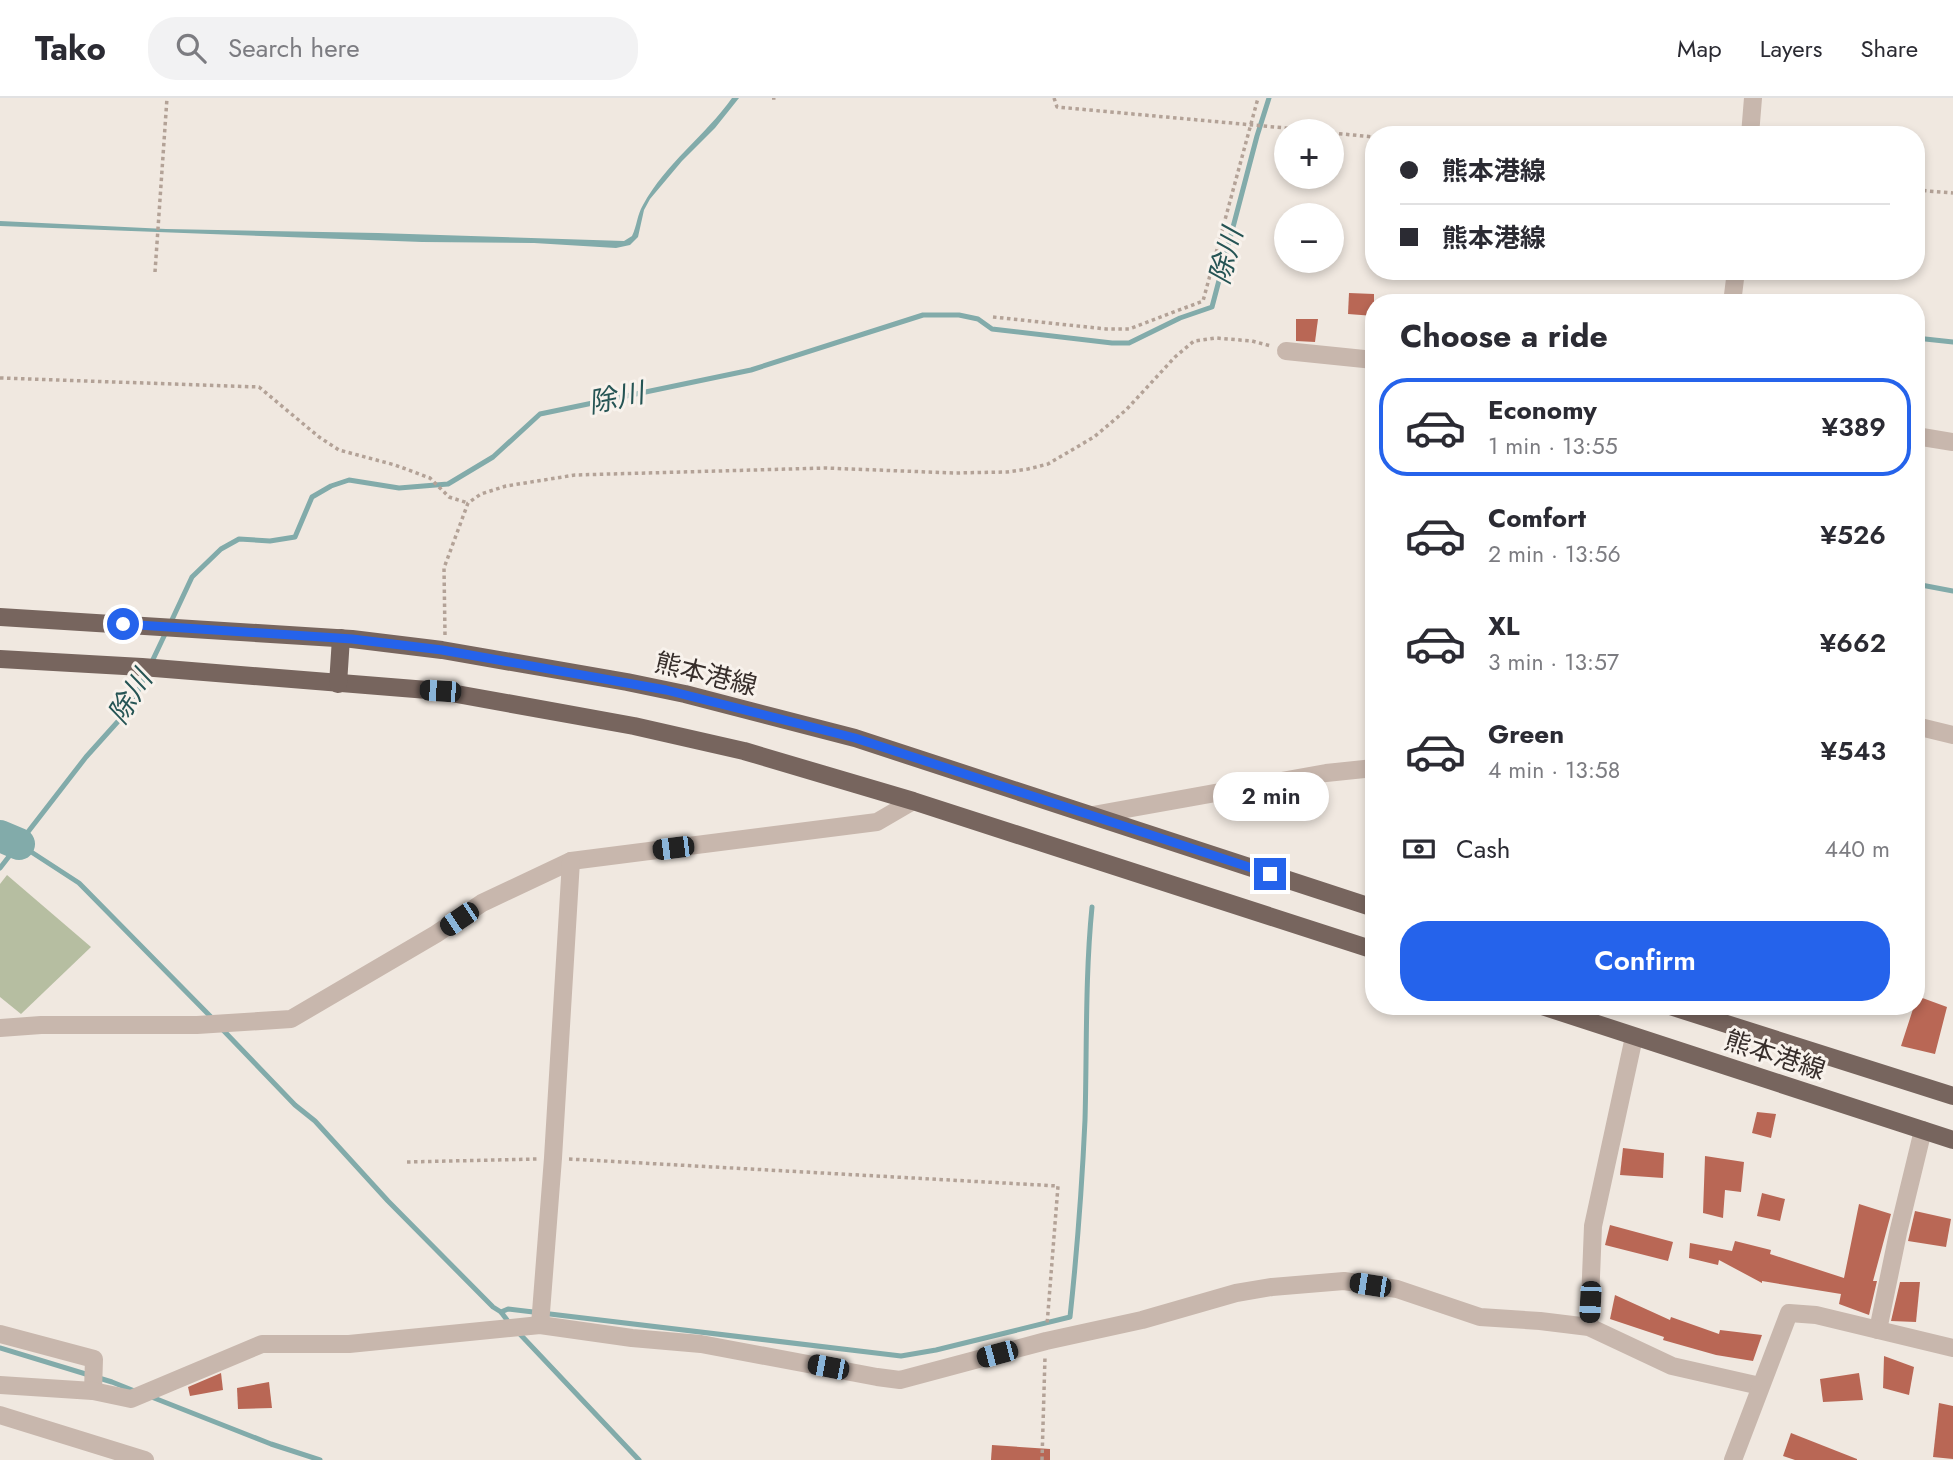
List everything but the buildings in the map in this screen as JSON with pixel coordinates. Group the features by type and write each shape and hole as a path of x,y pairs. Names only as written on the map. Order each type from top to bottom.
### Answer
{"main road":[{"name":"熊本港線","path":"0,617 341,638 442,650 685,694 855,738 1365,905"},
{"path":"338,684 341,638"},
{"path":"0,659 142,667 440,691 634,726 744,751 913,801 1365,947"},
{"name":"熊本港線","path":"1569,1015 1953,1140"},
{"name":"熊本港線","path":"1698,1015 1953,1096"}],"street":[{"path":"1751,126 1753,98"},
{"path":"1286,351 1365,359"},
{"path":"1925,437 1953,442"},
{"path":"1925,728 1953,734"},
{"path":"1093,815 1365,769"},
{"path":"0,1028 41,1025 197,1025 291,1019 436,934 482,903 571,861 877,822 913,801"},
{"path":"540,1325 571,861"},
{"path":"1589,1327 1593,1226 1634,1037"},
{"path":"1878,1330 1923,1130"},
{"path":"0,1385 93,1391 131,1399 262,1344 349,1344 540,1325 701,1344 900,1380 1046,1341 1142,1320 1236,1293 1344,1281 1397,1289 1480,1317 1589,1327 1672,1366 1760,1386"},
{"path":"1733,1460 1789,1313 1816,1315 1953,1348"},
{"path":"0,1334 94,1359 93,1391"},
{"path":"0,1415 145,1460"}],"path":[{"path":"155,272 167,98"},
{"path":"1054,98 1058,107 1274,127"},
{"path":"993,317 1106,330 1129,329 1203,301 1258,98"},
{"path":"1344,134 1365,136"},
{"path":"1925,191 1953,193"},
{"path":"442,650 446,626 444,568 468,503 481,494 506,486 575,475 825,468 954,473 1028,469 1048,464 1094,437 1126,410 1175,357 1194,341 1216,338 1252,341 1286,351"},
{"path":"0,377 259,387 319,437 339,450 395,465 430,478 449,497 468,503"},
{"path":"407,1162 553,1158 1058,1186 1046,1341 1042,1460"}],"green space":[{"path":"7,875 91,947 21,1014 0,997 0,884"}],"water":[{"path":"732,98 739,98 650,199 644,210 638,237 630,245 616,248 0,226 0,221 166,229 624,241 632,236 641,209 652,190"}],"waterway":[{"name":"除川","path":"170,624 192,577 221,549 239,539 270,541 295,537 312,497 331,486 349,480 399,488 448,484 493,457 540,414 751,370 923,315 959,315 978,319 992,329 1129,343 1180,318 1212,307 1269,98"},
{"path":"1925,339 1953,342"},
{"path":"1925,586 1953,591"},
{"name":"除川","path":"0,868 86,757 130,708 166,632"},
{"name":"除川","path":"0,836 19,844"},
{"path":"19,844 79,883 213,1019"},
{"path":"501,1312 508,1309 901,1356 1070,1317 1084,1145 1087,987 1092,907"},
{"path":"222,1029 295,1105 315,1121 388,1201 510,1324"},
{"path":"517,1331 639,1460"},
{"path":"0,1348 137,1392"},
{"path":"149,1396 271,1444 320,1460"}],"route":[{"path":"123,624 352,639 442,650 685,694 855,738 1270,874"}]}
